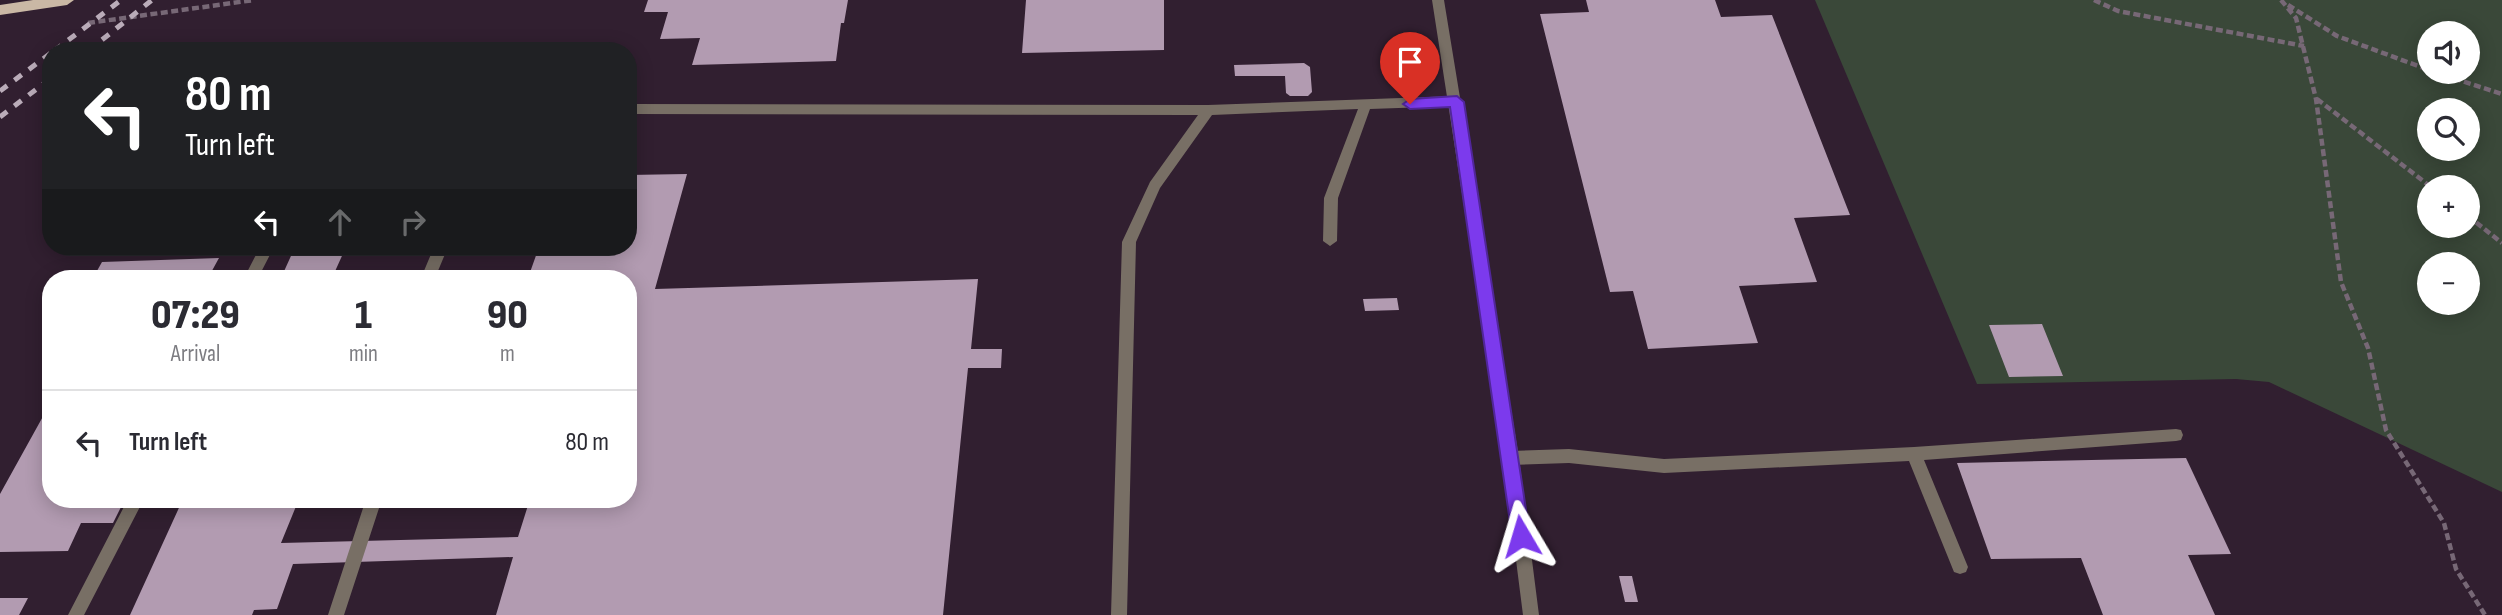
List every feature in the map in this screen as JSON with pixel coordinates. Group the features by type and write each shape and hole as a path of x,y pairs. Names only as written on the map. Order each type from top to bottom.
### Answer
{"main road":[{"path":"6,9 67,0"}],"street":[{"path":"1438,0 1457,102 1511,458 1531,615"},
{"path":"637,109 1208,110 1457,102"},
{"path":"1330,241 1331,198 1365,106"},
{"path":"1119,615 1129,242 1155,187 1208,110"},
{"path":"1511,458 1569,457 1664,466 1914,454 2176,435"},
{"path":"1914,454 1960,567"},
{"path":"76,615 131,508"},
{"path":"336,615 371,508"}],"path":[{"path":"80,24 254,0"},
{"path":"2094,0 2118,12 2304,47"},
{"path":"2281,0 2296,18 2304,47 2316,99 2341,282 2368,348 2386,430 2444,523 2456,569 2485,615"},
{"path":"2281,0 2312,24 2387,58 2417,67"},
{"path":"2471,84 2502,94"},
{"path":"2316,99 2417,176"},
{"path":"2480,226 2502,243"}],"green space":[{"path":"1815,0 2502,0 2502,492 2269,382 2236,379 1977,384"}],"building":[{"path":"648,0 848,0 844,23 841,23 836,61 692,65 700,38 660,39 668,12 644,12"},
{"path":"1026,0 1164,0 1164,50 1022,53"},
{"path":"1586,0 1715,0 1721,17 1772,15 1850,215 1794,218 1817,282 1739,286 1758,343 1648,349 1633,291 1610,292 1540,14 1589,12"},
{"path":"1304,63 1310,67 1312,92 1308,96 1290,96 1286,93 1285,76 1235,76 1234,65"},
{"path":"687,174 655,289 978,279 971,349 1002,349 1001,368 968,368 943,615 496,615 513,557 293,564 277,609 254,610 252,615 130,615 179,508 295,508 281,543 518,537 527,508 637,508 637,270 531,270 536,256 637,256 637,175"},
{"path":"291,256 342,256 336,270 285,270"},
{"path":"219,258 212,270 98,270 102,262"},
{"path":"1397,298 1399,310 1365,311 1363,299"},
{"path":"2042,324 2063,376 2009,377 1989,325"},
{"path":"42,418 42,508 120,508 113,523 81,523 68,551 0,552 0,494"},
{"path":"2186,458 2231,554 2188,555 2215,615 2103,615 2081,558 1991,559 1957,463"},
{"path":"1619,576 1632,576 1638,602 1625,602"},
{"path":"0,598 28,598 19,615 0,615"}],"railway":[{"path":"66,42 121,0"},
{"path":"99,42 152,0"},
{"path":"0,91 42,60"},
{"path":"0,117 42,85"}],"route":[{"path":"1410,104 1457,102 1521,536"}]}
